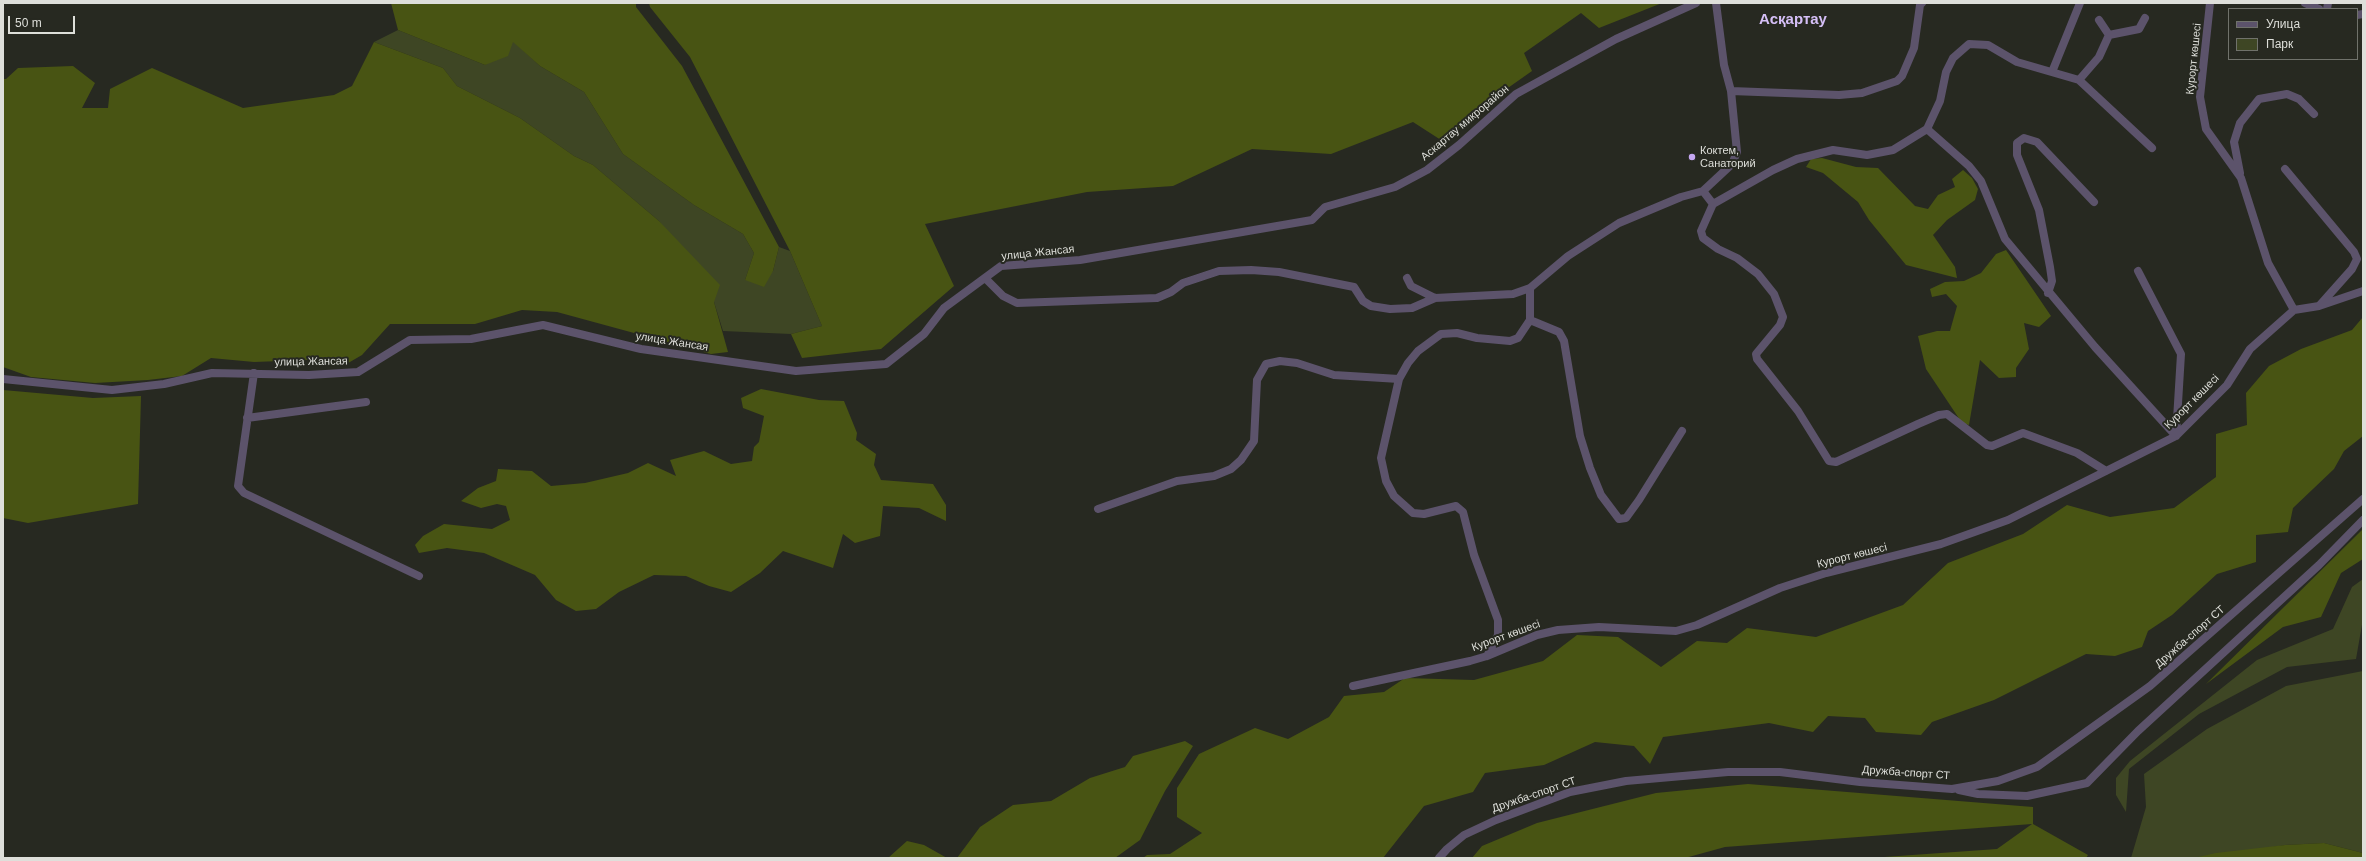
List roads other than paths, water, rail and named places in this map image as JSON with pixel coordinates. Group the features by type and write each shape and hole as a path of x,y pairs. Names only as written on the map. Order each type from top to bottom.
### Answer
{"street":[{"name":"Аскартау микрорайон","path":"1310,220 1325,207 1395,186 1412,179 1459,145 1516,94 1616,39 1696,3"},
{"path":"985,278 1003,296 1017,302 1157,298 1171,292 1183,283 1219,271 1251,270 1279,272 1354,288 1363,301 1371,306 1390,309 1412,308 1435,298 1513,294 1530,288 1568,256 1619,224 1681,197 1703,191 1732,164 1736,152 1731,91 1724,64 1716,3"},
{"path":"1731,91 1838,95 1862,93 1897,81 1902,76 1914,48 1920,5 1922,3"},
{"path":"2052,72 2080,3"},
{"name":"Курорт көшесі","path":"1353,686 1487,656 1537,635 1558,630 1599,627 1676,631 1697,625 1780,588 1826,573 1942,544 2008,520 2176,436 2226,385 2250,349 2294,310 2268,263 2241,178 2206,129 2200,97 2210,3"},
{"path":"2305,3 2317,8"},
{"path":"2109,35 2139,29 2145,18"},
{"path":"2099,20 2109,35"},
{"path":"2080,80 2099,56 2109,35"},
{"path":"2106,471 2077,453 2023,433 1992,446 1987,445 1947,414 1918,424 1836,462 1829,461 1798,411 1757,359 1756,354 1780,325 1783,317 1774,294 1758,274 1737,258 1718,249 1703,238 1701,231 1713,204 1773,170 1797,160 1833,150 1867,155 1893,150 1927,129 1940,100 1946,72 1953,58 1969,44 1988,45 2016,62 2080,80 2152,148"},
{"path":"2241,178 2234,142 2240,123 2259,99 2287,94 2299,99 2314,114"},
{"path":"1927,129 1973,171 1981,181 2005,238 2048,293 2176,436"},
{"path":"2048,293 2052,281 2039,210 2017,155 2017,143 2024,138 2037,142 2094,202"},
{"path":"2285,169 2354,252 2357,259 2352,269 2319,306"},
{"path":"1703,191 1713,204"},
{"name":"улица Жансая","path":"3,379 112,390 164,384 212,373 309,375 358,372 410,340 471,339 543,325 641,349 796,371 886,364 924,334 944,308 1001,266 1080,260 1310,220"},
{"path":"2138,271 2182,354 2176,436"},
{"path":"1407,278 1412,286 1435,298"},
{"path":"2350,296 2363,284"},
{"path":"1487,656 1498,635 1498,620 1474,555 1463,512 1456,506 1424,514 1413,513 1394,496 1386,481 1381,458 1382,448 1399,379 1408,363 1418,351 1441,334 1457,333 1477,338 1510,341 1518,338 1530,320 1530,288"},
{"path":"2294,310 2319,306 2363,291"},
{"path":"1530,320 1559,332 1564,341 1580,436 1590,468 1602,495 1619,519 1626,518 1639,500 1682,431"},
{"path":"1098,509 1177,481 1214,476 1231,469 1241,460 1254,441 1257,380 1266,364 1280,360 1297,363 1334,375 1399,379"},
{"path":"254,373 238,486 244,494 419,576"},
{"path":"247,418 366,402"},
{"name":"Дружба-спорт СТ","path":"1439,858 1447,849 1464,835 1496,820 1570,792 1626,781 1728,772 1780,772 1860,782 1952,788 1998,781 2037,767 2150,686 2363,499"},
{"path":"1952,788 1978,794 2027,796 2087,783 2144,726 2320,565 2363,520"}],"place":[{"name":"Коктем, Санаторий","path":"1692,157"}],"district":[{"name":"Асқартау","path":"1793,20"}]}
